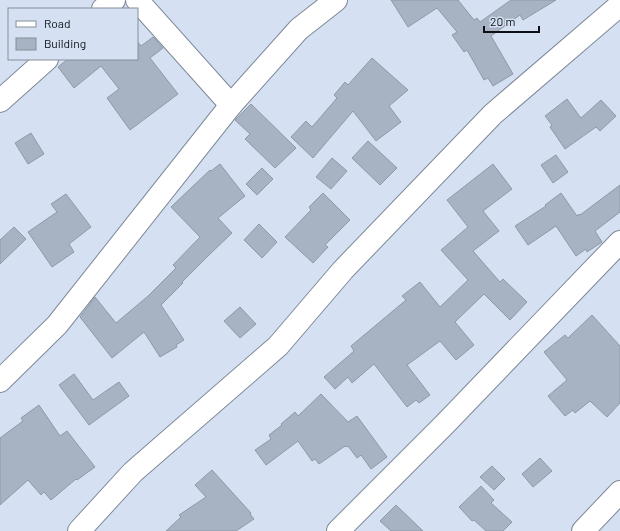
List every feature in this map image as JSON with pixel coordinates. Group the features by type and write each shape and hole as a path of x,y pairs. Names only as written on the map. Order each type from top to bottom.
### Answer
{"street":[{"path":"104,8 114,0"},
{"path":"138,0 231,104"},
{"path":"0,381 57,325 231,104 299,29 336,0"},
{"path":"79,531 133,472 278,346 343,270 493,114 620,5"},
{"path":"0,101 46,60"},
{"path":"338,531 450,418 620,242"},
{"path":"583,531 620,492"}],"building":[{"path":"391,0 458,0 474,20 477,18 480,22 511,0 556,0 523,20 520,15 491,36 513,74 493,86 488,78 484,80 467,50 464,52 452,35 457,32 437,8 408,27"},
{"path":"153,37 163,48 150,58 178,94 130,130 107,98 119,89 101,66 74,88 58,67 67,60 138,60 138,42 141,46"},
{"path":"372,58 408,90 389,106 401,122 376,141 353,111 313,158 291,137 306,121 312,127 337,98 334,95 345,82 348,85"},
{"path":"567,99 581,118 601,100 616,116 600,131 596,127 565,149 550,127 552,125 545,116"},
{"path":"251,104 296,148 275,168 245,139 250,134 235,120"},
{"path":"31,133 44,154 28,164 15,143"},
{"path":"368,141 397,168 380,185 352,158"},
{"path":"556,155 568,172 553,183 541,165"},
{"path":"332,158 347,171 331,189 316,177"},
{"path":"220,164 245,196 218,218 232,233 161,305 184,340 176,345 177,347 160,357 144,332 112,358 80,317 95,297 116,323 147,297 176,268 173,265 200,237 171,207 210,170 211,171"},
{"path":"493,164 512,189 483,211 499,231 473,251 500,282 503,279 527,302 510,320 484,294 455,322 474,345 456,360 440,341 407,365 430,395 419,403 416,400 407,407 374,364 352,383 348,377 335,389 324,377 354,351 351,346 406,300 402,296 420,282 440,307 468,280 441,250 468,227 447,200"},
{"path":"262,168 273,179 257,195 246,184"},
{"path":"620,185 620,212 595,231 602,242 587,252 586,249 576,256 556,226 528,245 515,226 546,206 545,205 561,193 577,216"},
{"path":"323,193 350,220 325,245 328,247 313,263 285,237 311,210 309,207"},
{"path":"66,194 91,227 69,244 74,252 52,267 28,232 57,212 51,204"},
{"path":"259,224 277,242 262,258 244,240"},
{"path":"14,227 26,239 0,264 0,240"},
{"path":"240,307 256,324 240,338 224,321"},
{"path":"592,315 620,346 620,403 607,417 590,401 575,413 573,410 565,416 548,396 567,380 544,352 565,335 568,338"},
{"path":"74,374 93,400 119,382 129,396 89,425 59,385"},
{"path":"321,394 348,422 357,416 387,457 371,469 361,455 357,458 348,446 345,446 319,464 315,459 312,461 298,441 266,465 255,450 271,439 269,435 295,412 298,416"},
{"path":"39,405 60,436 67,431 95,467 77,480 76,479 51,500 44,492 41,495 28,480 0,505 0,438 23,421 21,418"},
{"path":"540,458 552,471 533,487 522,474"},
{"path":"492,466 505,479 494,490 480,477"},
{"path":"212,470 251,513 250,514 254,519 236,531 166,531 181,517 179,515 206,497 195,485"},
{"path":"481,486 494,500 491,503 512,522 503,531 486,531 474,520 472,521 459,507"},
{"path":"396,505 423,531 391,531 380,521"}]}
